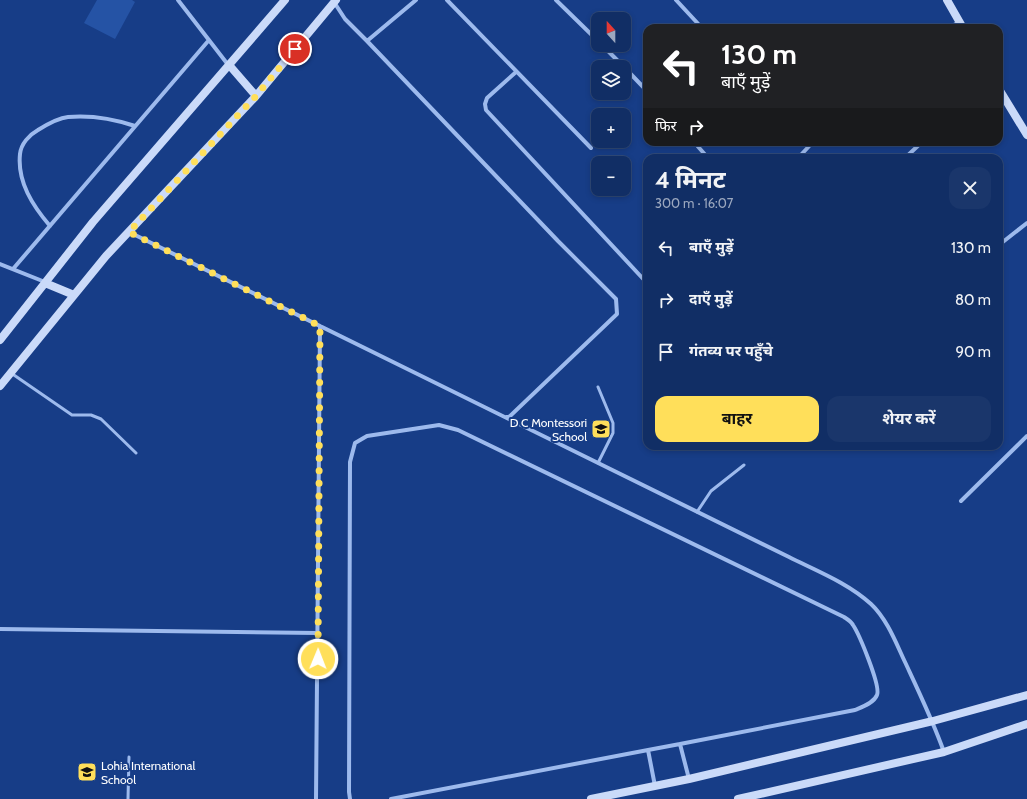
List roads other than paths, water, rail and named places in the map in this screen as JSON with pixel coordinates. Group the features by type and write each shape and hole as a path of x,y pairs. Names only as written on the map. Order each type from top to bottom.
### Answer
{"street":[{"path":"178,0 230,66 256,96"},
{"path":"0,340 93,222 230,66 285,0"},
{"path":"367,41 416,0"},
{"path":"447,0 591,148"},
{"path":"556,0 591,35"},
{"path":"676,0 698,24"},
{"path":"946,0 960,24"},
{"path":"0,386 106,256 256,96 335,1 345,18 558,241 616,299 617,314 509,417 506,417"},
{"path":"13,269 209,40"},
{"path":"609,52 617,60"},
{"path":"516,72 487,98 485,104 486,110 643,279"},
{"path":"631,74 643,87"},
{"path":"1003,96 1027,135"},
{"path":"50,226 39,213 27,193 20,172 20,153 28,136 46,125 67,117 101,118 135,126"},
{"path":"698,146 704,154"},
{"path":"802,154 809,146"},
{"path":"909,154 918,146"},
{"path":"1003,242 1027,223"},
{"path":"129,232 698,512 833,579 856,592 872,605 890,631 933,721 944,752"},
{"path":"0,264 74,295"},
{"path":"316,799 320,326"},
{"path":"350,799 350,462 355,443 367,436 439,425 458,430 844,617 853,625 870,664 878,689 877,696 868,704 855,710 391,799"},
{"path":"961,501 1027,436"},
{"path":"0,629 318,633"},
{"path":"591,799 689,779 933,721 1027,695"},
{"path":"738,799 944,752 1027,724"},
{"path":"680,744 689,779"},
{"path":"648,750 655,786"}],"lane":[{"path":"11,373 72,415 91,415 101,419 136,453"},
{"path":"598,387 613,423 614,433 598,463"},
{"path":"698,512 711,491 744,465"},
{"path":"128,799 129,757"}],"place":[{"name":"D C Montessori School","path":"601,429"},
{"name":"Lohia International School","path":"87,772"}]}
